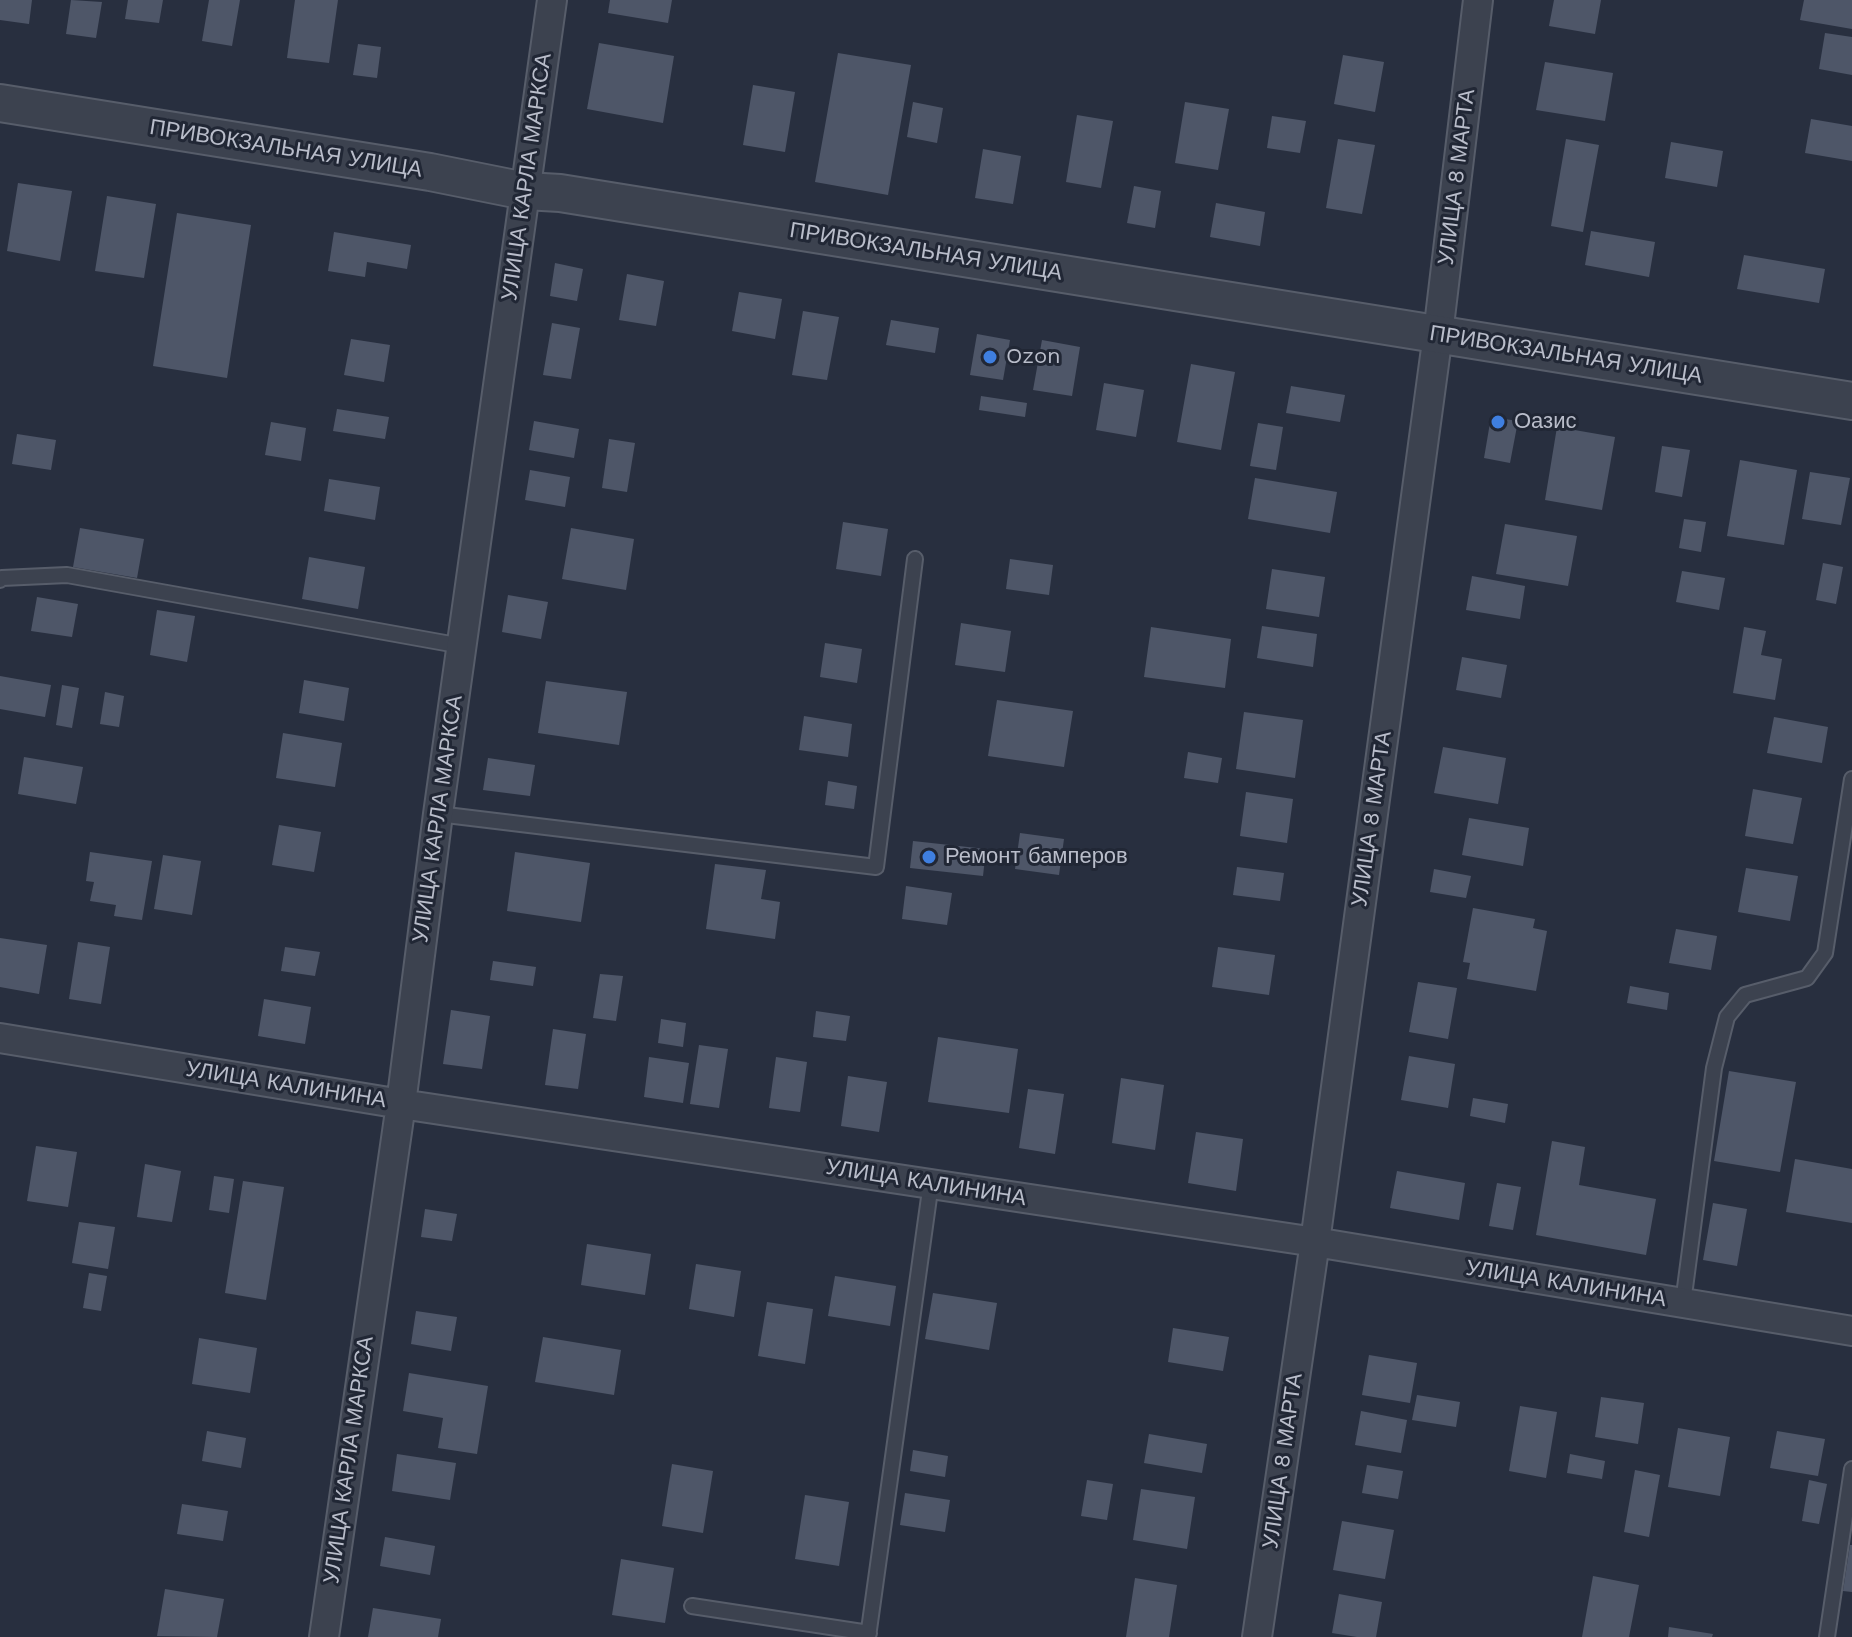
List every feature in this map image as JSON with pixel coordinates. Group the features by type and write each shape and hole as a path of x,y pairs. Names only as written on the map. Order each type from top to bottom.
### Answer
{"street":[{"name":"УЛИЦА КАРЛА МАРКСА","path":"324,1637 401,1104 438,814 552,0"},
{"name":"УЛИЦА 8 МАРТА","path":"1257,1637 1315,1242 1438,334 1478,0"},
{"name":"ПРИВОКЗАЛЬНАЯ УЛИЦА","path":"0,103 415,170 525,191 576,195 1852,401"},
{"name":"УЛИЦА КАЛИНИНА","path":"0,1038 401,1104 1315,1242 1852,1331"}],"lane":[{"path":"438,814 876,867 915,559"},
{"path":"1,578 67,575 462,646"},
{"path":"1683,1303 1714,1068 1727,1017 1745,995 1807,978 1825,953 1852,779"},
{"path":"692,1606 869,1635 931,1183"},
{"path":"1827,1637 1852,1469"}],"building":[{"path":"0,0 32,0 29,24 0,20"},
{"path":"71,0 102,2 96,38 66,34"},
{"path":"128,0 163,0 159,23 125,19"},
{"path":"209,0 240,0 232,46 202,41"},
{"path":"295,0 338,0 329,63 287,58"},
{"path":"610,0 672,0 668,23 608,13"},
{"path":"1554,0 1601,0 1595,34 1549,26"},
{"path":"1804,0 1852,0 1852,29 1800,20"},
{"path":"1825,33 1852,37 1852,75 1819,69"},
{"path":"599,43 674,56 663,123 587,109"},
{"path":"358,44 381,47 377,78 353,75"},
{"path":"838,53 911,65 888,195 815,182"},
{"path":"1343,55 1384,62 1375,112 1334,104"},
{"path":"1545,62 1613,73 1605,121 1536,110"},
{"path":"753,85 795,92 785,152 743,145"},
{"path":"913,102 943,108 937,143 907,137"},
{"path":"1185,102 1229,109 1218,170 1175,163"},
{"path":"1077,115 1113,121 1101,188 1066,182"},
{"path":"1272,116 1306,121 1300,153 1267,148"},
{"path":"1811,119 1852,126 1852,161 1805,153"},
{"path":"1338,139 1375,145 1362,214 1326,208"},
{"path":"1566,139 1599,145 1583,232 1551,226"},
{"path":"1671,142 1723,151 1717,187 1665,178"},
{"path":"983,149 1021,156 1013,204 975,198"},
{"path":"18,183 72,191 60,261 7,251"},
{"path":"1134,186 1161,191 1155,228 1127,223"},
{"path":"107,196 156,204 144,278 95,271"},
{"path":"1216,203 1265,212 1260,246 1210,237"},
{"path":"177,213 251,225 227,378 153,366"},
{"path":"1591,231 1655,242 1649,277 1585,265"},
{"path":"334,232 411,245 407,269 367,262 365,277 328,271"},
{"path":"1744,255 1825,269 1819,303 1737,289"},
{"path":"555,263 583,269 577,301 550,296"},
{"path":"627,274 664,281 656,326 619,320"},
{"path":"739,292 782,299 775,339 732,331"},
{"path":"803,311 839,317 827,380 792,375"},
{"path":"891,320 939,328 935,353 886,345"},
{"path":"552,323 580,328 571,379 543,375"},
{"path":"977,334 1010,340 1003,380 970,375"},
{"path":"351,339 390,345 384,382 344,375"},
{"path":"1042,340 1080,347 1072,396 1033,390"},
{"path":"1191,364 1235,372 1221,450 1177,442"},
{"path":"1104,383 1144,390 1136,437 1096,430"},
{"path":"1291,386 1345,395 1340,422 1286,413"},
{"path":"981,396 1027,403 1025,417 979,410"},
{"path":"337,409 389,417 385,439 333,431"},
{"path":"1491,417 1518,421 1510,463 1484,458"},
{"path":"534,421 579,429 574,458 529,450"},
{"path":"271,422 306,428 301,461 265,455"},
{"path":"1258,423 1283,427 1276,470 1250,466"},
{"path":"1557,427 1615,437 1602,510 1545,500"},
{"path":"17,434 56,440 51,470 12,464"},
{"path":"609,439 635,443 627,492 602,488"},
{"path":"1662,446 1690,450 1682,497 1655,492"},
{"path":"1740,460 1797,470 1784,545 1727,536"},
{"path":"530,470 570,477 565,507 525,500"},
{"path":"1810,472 1850,478 1841,525 1802,519"},
{"path":"1255,478 1337,492 1330,533 1248,519"},
{"path":"329,479 380,487 375,520 324,511"},
{"path":"1684,519 1706,522 1701,552 1679,548"},
{"path":"843,522 888,529 881,576 836,569"},
{"path":"1505,524 1577,536 1568,586 1496,574"},
{"path":"80,528 144,539 137,578 73,567"},
{"path":"571,528 634,539 626,590 562,579"},
{"path":"309,557 365,567 358,609 302,599"},
{"path":"1010,559 1053,565 1049,595 1006,589"},
{"path":"1823,563 1843,567 1836,604 1816,600"},
{"path":"1272,569 1325,577 1319,617 1266,609"},
{"path":"1682,571 1725,578 1719,610 1676,602"},
{"path":"1472,576 1525,586 1520,619 1466,610"},
{"path":"508,595 548,602 541,639 502,632"},
{"path":"37,597 78,604 72,637 31,631"},
{"path":"157,610 195,616 187,662 150,655"},
{"path":"961,623 1011,631 1005,672 955,665"},
{"path":"1262,626 1317,634 1313,667 1257,658"},
{"path":"1151,627 1231,639 1225,688 1144,677"},
{"path":"1744,627 1766,631 1761,655 1782,659 1775,700 1733,693"},
{"path":"825,643 862,649 857,683 820,677"},
{"path":"1462,657 1507,665 1501,698 1456,690"},
{"path":"0,676 51,685 45,717 0,709"},
{"path":"304,680 349,688 344,721 299,713"},
{"path":"546,681 627,692 619,745 538,733"},
{"path":"62,685 79,688 72,728 56,725"},
{"path":"105,692 124,696 119,727 100,724"},
{"path":"997,700 1073,711 1064,767 988,756"},
{"path":"1244,712 1303,720 1295,778 1236,769"},
{"path":"804,716 852,724 848,757 799,750"},
{"path":"1774,717 1828,727 1822,763 1767,753"},
{"path":"283,733 342,743 335,787 276,778"},
{"path":"1443,747 1506,758 1498,804 1434,793"},
{"path":"1188,752 1222,758 1218,783 1184,778"},
{"path":"24,757 83,767 76,804 18,794"},
{"path":"488,758 535,765 530,796 483,790"},
{"path":"828,781 857,786 854,809 825,805"},
{"path":"1753,789 1802,798 1793,844 1745,836"},
{"path":"1246,792 1293,799 1287,843 1240,836"},
{"path":"1469,818 1529,828 1523,866 1462,855"},
{"path":"279,825 321,832 314,872 272,865"},
{"path":"1020,833 1064,839 1059,875 1015,869"},
{"path":"913,841 986,849 983,876 910,868"},
{"path":"90,852 152,861 142,920 114,916 116,905 90,901 94,882 86,881"},
{"path":"515,852 590,863 581,922 507,911"},
{"path":"163,855 201,861 192,915 154,909"},
{"path":"715,864 766,870 761,899 780,902 775,939 706,929"},
{"path":"1237,867 1284,873 1280,901 1233,895"},
{"path":"1746,868 1798,876 1790,921 1738,912"},
{"path":"1434,869 1471,876 1466,898 1430,892"},
{"path":"906,886 952,893 947,925 902,919"},
{"path":"1473,908 1535,919 1533,928 1547,931 1536,991 1467,979 1470,963 1463,962"},
{"path":"1676,929 1717,936 1711,970 1669,963"},
{"path":"0,938 47,945 39,994 0,987"},
{"path":"78,942 110,947 101,1004 69,999"},
{"path":"285,947 320,952 315,976 281,971"},
{"path":"1218,947 1275,955 1269,995 1212,987"},
{"path":"493,961 536,967 533,986 490,980"},
{"path":"600,974 623,976 616,1021 593,1018"},
{"path":"1418,982 1457,988 1448,1039 1409,1032"},
{"path":"1630,986 1669,993 1667,1010 1627,1003"},
{"path":"264,999 311,1007 305,1044 258,1036"},
{"path":"451,1010 490,1016 482,1069 443,1064"},
{"path":"816,1011 850,1016 846,1041 813,1037"},
{"path":"661,1019 686,1023 683,1047 658,1043"},
{"path":"553,1029 586,1034 578,1089 545,1085"},
{"path":"938,1037 1018,1049 1009,1113 928,1102"},
{"path":"699,1045 728,1049 719,1108 690,1104"},
{"path":"1409,1056 1455,1064 1448,1108 1401,1100"},
{"path":"649,1057 689,1063 683,1103 644,1097"},
{"path":"776,1057 807,1062 800,1112 769,1108"},
{"path":"1729,1071 1796,1082 1780,1172 1714,1161"},
{"path":"848,1076 887,1082 879,1132 841,1126"},
{"path":"1121,1078 1164,1085 1155,1150 1112,1143"},
{"path":"1028,1089 1064,1094 1055,1154 1019,1148"},
{"path":"1473,1098 1508,1104 1505,1123 1470,1116"},
{"path":"1196,1132 1243,1139 1236,1191 1188,1183"},
{"path":"1552,1141 1585,1147 1579,1185 1656,1199 1646,1255 1536,1235"},
{"path":"36,1146 77,1152 68,1207 27,1201"},
{"path":"1795,1159 1852,1169 1852,1223 1786,1212"},
{"path":"145,1164 181,1171 172,1222 137,1217"},
{"path":"1397,1171 1465,1183 1459,1220 1390,1208"},
{"path":"214,1176 234,1179 229,1213 209,1210"},
{"path":"243,1181 284,1187 266,1300 225,1293"},
{"path":"1497,1183 1521,1187 1513,1230 1489,1226"},
{"path":"1713,1203 1747,1209 1737,1266 1703,1260"},
{"path":"425,1209 457,1214 452,1241 421,1237"},
{"path":"79,1222 115,1227 108,1269 72,1263"},
{"path":"587,1244 651,1254 645,1295 581,1285"},
{"path":"696,1264 741,1271 734,1317 689,1309"},
{"path":"89,1273 107,1276 101,1311 83,1308"},
{"path":"835,1276 896,1286 890,1326 828,1316"},
{"path":"933,1293 997,1303 989,1350 925,1339"},
{"path":"767,1302 813,1309 805,1364 758,1356"},
{"path":"416,1311 457,1317 451,1351 411,1344"},
{"path":"1173,1328 1229,1337 1223,1371 1168,1362"},
{"path":"543,1337 621,1350 614,1395 535,1382"},
{"path":"199,1338 257,1348 250,1393 192,1384"},
{"path":"1369,1355 1417,1363 1410,1403 1362,1395"},
{"path":"409,1373 488,1386 477,1454 438,1448 443,1418 403,1411"},
{"path":"1417,1395 1460,1402 1456,1427 1412,1420"},
{"path":"1601,1397 1644,1403 1638,1444 1595,1437"},
{"path":"1520,1406 1557,1412 1546,1478 1509,1471"},
{"path":"1361,1411 1407,1420 1401,1453 1355,1445"},
{"path":"1678,1428 1730,1437 1720,1496 1668,1487"},
{"path":"207,1431 246,1438 241,1468 202,1461"},
{"path":"1777,1431 1825,1439 1818,1476 1770,1468"},
{"path":"1149,1434 1207,1444 1202,1473 1144,1463"},
{"path":"913,1450 948,1456 945,1477 910,1471"},
{"path":"397,1454 456,1463 450,1500 392,1491"},
{"path":"1570,1454 1605,1461 1602,1479 1567,1473"},
{"path":"672,1464 713,1471 703,1533 662,1526"},
{"path":"1367,1465 1403,1471 1398,1499 1362,1493"},
{"path":"1635,1470 1660,1475 1649,1537 1624,1532"},
{"path":"1087,1480 1113,1484 1107,1520 1081,1516"},
{"path":"1809,1480 1827,1484 1819,1524 1802,1521"},
{"path":"1141,1489 1195,1497 1187,1549 1133,1540"},
{"path":"905,1493 950,1500 945,1532 900,1525"},
{"path":"805,1495 849,1502 839,1566 795,1559"},
{"path":"182,1504 228,1511 223,1541 177,1534"},
{"path":"1342,1521 1394,1530 1385,1579 1333,1570"},
{"path":"385,1537 435,1546 430,1575 380,1566"},
{"path":"1852,1545 1852,1592 1843,1591"},
{"path":"621,1559 674,1568 665,1623 612,1615"},
{"path":"1593,1576 1639,1585 1629,1637 1582,1637"},
{"path":"1135,1578 1177,1585 1169,1637 1126,1637"},
{"path":"165,1589 224,1599 217,1637 157,1636"},
{"path":"1339,1594 1382,1602 1376,1637 1332,1633"},
{"path":"373,1608 441,1619 438,1637 368,1637"},
{"path":"1669,1627 1713,1634 1712,1637 1668,1637"}],"place":[{"name":"Ozon","path":"990,357"},
{"name":"Оазис","path":"1498,422"},
{"name":"Ремонт бамперов","path":"929,857"}]}
